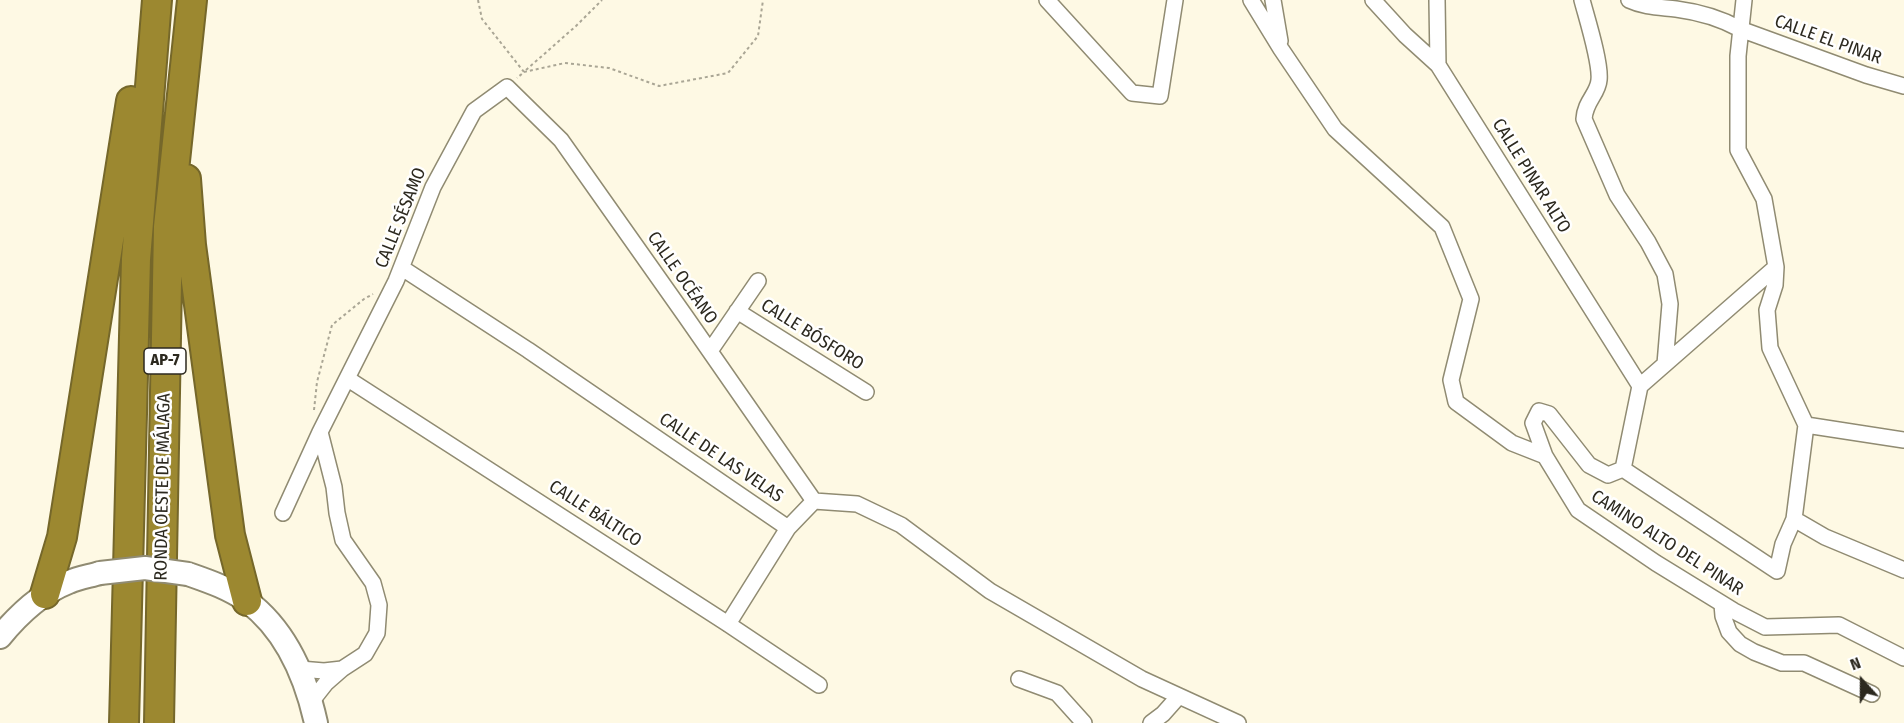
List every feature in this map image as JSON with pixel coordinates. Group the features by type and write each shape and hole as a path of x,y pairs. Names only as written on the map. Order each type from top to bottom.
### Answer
{"highway":[{"path":"45,594 62,537 146,10 155,0"},
{"name":"RONDA OESTE DE MÁLAGA","path":"124,723 136,259 155,0"},
{"name":"RONDA OESTE DE MÁLAGA","path":"159,723 168,227 192,0"},
{"path":"181,105 191,245 230,535 247,601"}],"main road":[{"path":"0,637 13,621 45,594 69,581 100,573 146,568 188,574 215,583 247,601 268,621 300,669 314,713"}],"street":[{"path":"1047,0 1132,93 1160,96 1175,0"},
{"path":"1251,0 1335,129 1442,227 1471,299 1451,380 1456,402 1512,443 1545,456"},
{"path":"1273,0 1281,49"},
{"name":"CALLE PINAR ALTO","path":"1373,0 1405,35 1438,64 1640,386"},
{"path":"1437,0 1438,64"},
{"path":"1582,0 1599,69 1599,82 1585,107 1584,119 1617,195 1648,242 1665,274 1670,304 1665,364"},
{"name":"CALLE EL PINAR","path":"1629,0 1642,6 1678,10 1722,19 1740,29 1866,75 1904,86"},
{"path":"1744,0 1738,56 1737,150 1764,199 1776,267 1775,285 1767,310 1770,348 1806,425 1794,519 1783,544 1777,572 1623,469 1640,386 1776,267"},
{"name":"CALLE SÉSAMO","path":"283,513 320,432 399,275 433,187 474,111 507,87"},
{"name":"CALLE OCÉANO","path":"507,87 561,140 814,501"},
{"name":"CALLE DE LAS VELAS","path":"399,275 528,350 788,528 814,501"},
{"path":"710,351 758,281"},
{"name":"CALLE BÓSFORO","path":"737,312 866,392"},
{"name":"CALLE BÁLTICO","path":"348,379 819,685"},
{"name":"CAMINO ALTO DEL PINAR","path":"1623,469 1608,476 1589,465 1550,414 1539,411 1533,423 1545,456 1578,510 1656,563 1722,604 1765,627 1839,625 1904,658"},
{"path":"1806,425 1904,440"},
{"path":"314,713 326,683 365,654 377,633 379,605 373,583 343,540 334,487 320,432"},
{"path":"814,501 857,504 901,525 990,591 1142,679 1238,723"},
{"path":"1794,519 1825,537 1904,570"},
{"path":"728,624 788,528"},
{"path":"1722,604 1723,616 1729,632 1740,644 1782,663 1804,663 1872,694"},
{"path":"300,669 324,671 342,669"},
{"path":"1018,679 1057,693 1084,723"},
{"path":"1151,723 1163,714 1179,696"}],"path":[{"path":"477,0 482,19 524,72"},
{"path":"507,87 602,0"},
{"path":"524,72 565,63 609,68 659,86 728,73 758,36 763,0"},
{"path":"320,432 313,409 317,382 332,325 399,275"}]}
